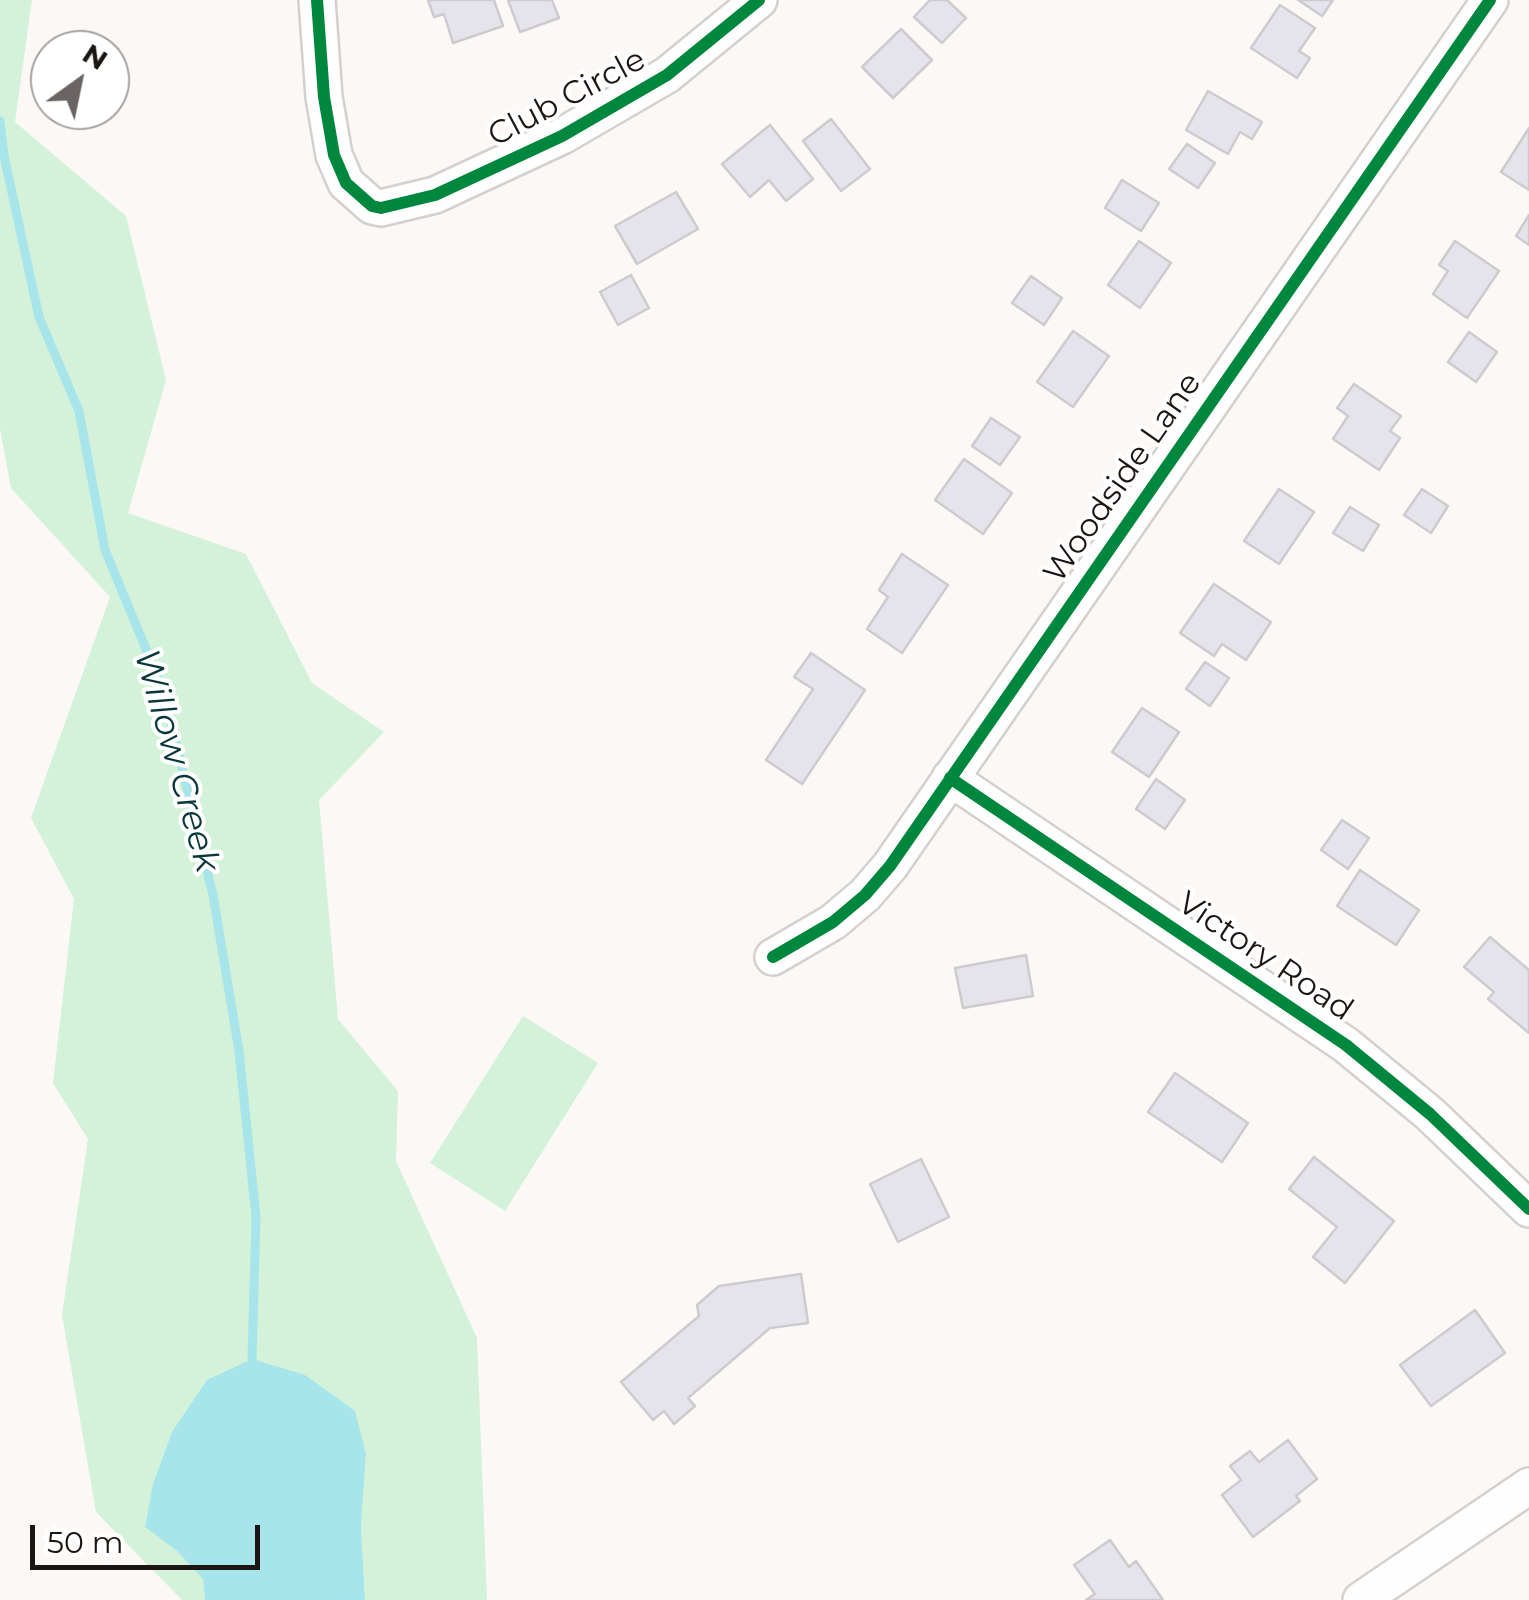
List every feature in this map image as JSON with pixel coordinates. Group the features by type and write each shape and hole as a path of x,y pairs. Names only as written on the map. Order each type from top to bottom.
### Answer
{"street":[{"name":"Club Circle","path":"316,0 324,97 334,155 346,183 372,206 381,208 436,195 562,136 667,75 760,0"},
{"name":"Woodside Lane","path":"773,957 834,922 865,896 890,866 1490,0"},
{"name":"Victory Road","path":"950,778 1346,1045 1430,1114 1529,1209"},
{"path":"1362,1600 1529,1486"}],"green space":[{"path":"0,0 32,0 15,122 126,216 166,380 128,513 246,554 312,683 384,732 319,800 338,1019 398,1091 396,1161 477,1338 487,1600 365,1600 361,1526 366,1454 172,1432 153,1483 146,1527 204,1579 205,1600 182,1600 96,1512 62,1315 88,1139 53,1083 74,899 31,818 110,597 11,488 0,429"},
{"path":"523,1016 598,1063 505,1211 430,1163"}],"water":[{"path":"252,1359 305,1375 355,1411 366,1454 361,1526 365,1600 205,1600 203,1579 177,1551 145,1527 153,1483 172,1432 207,1380"}],"building":[{"path":"428,0 494,0 503,26 453,43 444,14 434,17"},
{"path":"508,0 552,0 559,18 520,32"},
{"path":"930,0 947,0 966,18 942,43 914,17"},
{"path":"1298,0 1333,0 1322,16"},
{"path":"1280,5 1315,28 1299,51 1310,58 1297,78 1251,48"},
{"path":"901,29 932,60 893,98 862,67"},
{"path":"1208,91 1262,122 1252,139 1240,132 1228,154 1186,130"},
{"path":"831,119 870,169 841,191 803,141"},
{"path":"770,125 813,179 786,201 769,180 750,197 722,164"},
{"path":"1529,128 1529,190 1501,172"},
{"path":"1187,144 1215,163 1198,188 1169,169"},
{"path":"1122,180 1159,203 1141,231 1105,208"},
{"path":"676,192 698,229 637,264 615,226"},
{"path":"1529,215 1529,245 1516,236"},
{"path":"1139,241 1171,263 1140,308 1108,285"},
{"path":"1455,241 1499,271 1467,318 1433,294 1448,271 1439,265"},
{"path":"631,275 649,308 618,325 600,292"},
{"path":"1031,276 1062,298 1044,325 1012,303"},
{"path":"1073,331 1109,356 1073,407 1037,382"},
{"path":"1469,332 1497,352 1476,382 1448,362"},
{"path":"1354,384 1401,416 1390,431 1400,438 1379,470 1333,439 1348,416 1337,408"},
{"path":"991,418 1020,437 1000,465 972,446"},
{"path":"964,459 1012,493 983,534 935,500"},
{"path":"1279,489 1314,512 1279,564 1244,541"},
{"path":"1422,489 1448,506 1431,533 1404,515"},
{"path":"1350,507 1379,525 1363,551 1333,533"},
{"path":"902,554 948,585 902,653 867,629 888,597 879,590"},
{"path":"1214,584 1271,622 1246,660 1222,644 1214,656 1180,633"},
{"path":"811,653 865,690 802,784 766,760 813,689 794,677"},
{"path":"1205,662 1229,678 1210,706 1186,689"},
{"path":"1142,708 1179,732 1149,777 1112,752"},
{"path":"1156,779 1185,800 1165,829 1136,809"},
{"path":"1342,820 1369,838 1348,869 1321,850"},
{"path":"1360,870 1419,910 1396,945 1337,906"},
{"path":"1490,937 1529,970 1529,1033 1488,999 1494,992 1464,967"},
{"path":"1026,955 1033,996 963,1008 955,968"},
{"path":"1175,1073 1248,1123 1222,1162 1148,1112"},
{"path":"1314,1157 1394,1221 1345,1283 1313,1257 1337,1227 1289,1189"},
{"path":"921,1159 949,1217 898,1242 870,1184"},
{"path":"801,1274 808,1323 770,1328 688,1398 695,1406 674,1424 664,1411 653,1420 621,1382 699,1316 697,1305 719,1286"},
{"path":"1475,1310 1505,1353 1431,1406 1400,1365"},
{"path":"1288,1440 1317,1479 1296,1496 1300,1501 1253,1537 1222,1495 1241,1480 1230,1466 1250,1451 1259,1462"},
{"path":"1110,1540 1129,1567 1136,1561 1163,1600 1086,1600 1095,1594 1074,1565"}],"waterway":[{"name":"Willow Creek","path":"0,121 39,317 79,411 105,550 163,690 213,895 239,1051 256,1217 252,1359"}],"cycle path":[{"path":"317,0 324,97 334,155 346,183 372,206 381,208 435,195 562,136 667,75 759,0"},
{"path":"773,957 833,922 865,895 890,866 1490,0"},
{"path":"950,778 1346,1045 1430,1114 1529,1209"}]}
